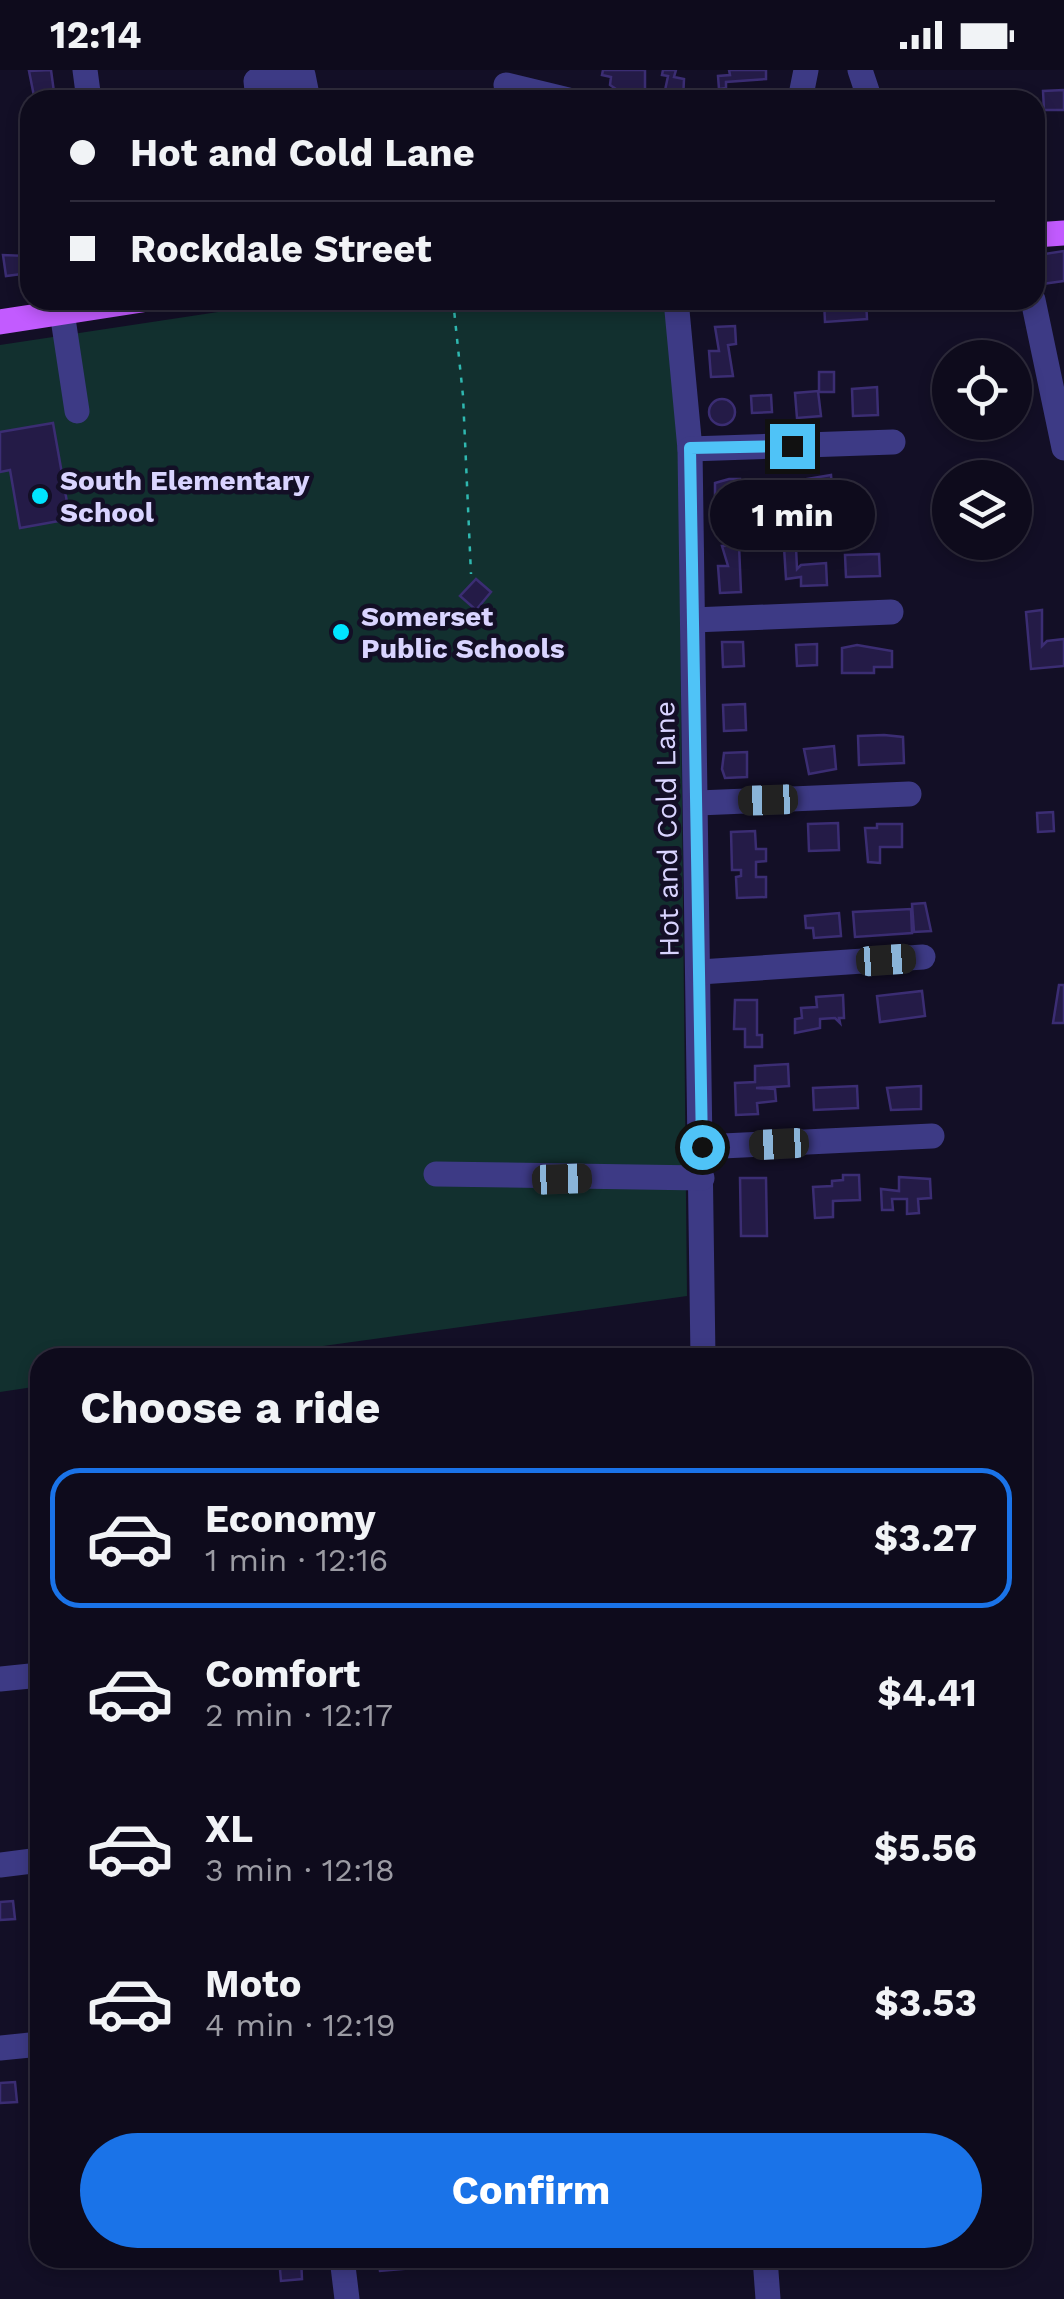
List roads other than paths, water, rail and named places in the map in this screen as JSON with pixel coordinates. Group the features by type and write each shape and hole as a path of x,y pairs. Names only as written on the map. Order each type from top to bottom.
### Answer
{"main road":[{"path":"0,322 74,310"}],"street":[{"path":"257,90 256,81 303,74 306,90"},
{"name":"Hot and Cold Lane","path":"677,310 690,448 703,1348"},
{"path":"1035,310 1064,448"},
{"path":"62,312 77,412"},
{"path":"690,448 893,442"},
{"path":"693,620 891,612"},
{"path":"698,804 909,794"},
{"path":"700,972 923,958"},
{"path":"702,1147 932,1136"},
{"path":"436,1174 702,1178"},
{"path":"0,1680 30,1676"},
{"path":"0,1864 30,1861"},
{"path":"0,2048 30,2045"},
{"path":"343,2268 347,2299"},
{"path":"766,2268 768,2299"}],"place":[{"name":"South Elementary School","path":"40,496"},
{"name":"Somerset Public Schools","path":"341,632"}]}
